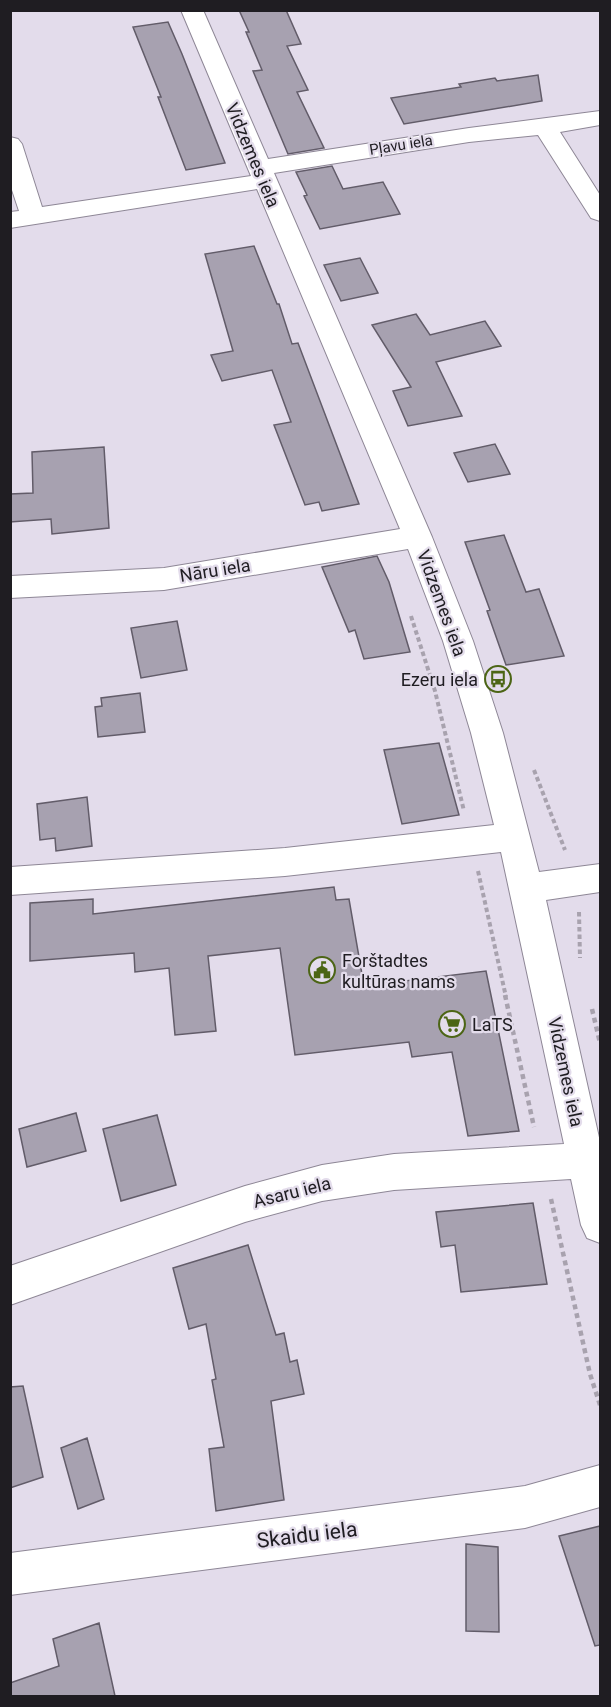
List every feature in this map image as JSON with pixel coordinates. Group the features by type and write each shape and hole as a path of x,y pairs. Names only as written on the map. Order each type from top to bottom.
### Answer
{"street":[{"name":"Vidzemes iela","path":"192,10 418,537 458,641 484,722 526,888 600,1225"},
{"name":"Pļavu iela","path":"22,219 469,135 545,127 600,118"},
{"path":"545,127 600,213"},
{"path":"10,144 22,219"},
{"name":"Nāru iela","path":"10,587 164,579 418,537"},
{"path":"10,880 285,862 513,837"},
{"path":"526,888 600,878"},
{"name":"Asaru iela","path":"10,1286 245,1204 322,1183 394,1172 585,1160"},
{"name":"Skaidu iela","path":"10,1574 525,1507 600,1486"}],"path":[{"path":"409,611 435,691 471,841 514,1043 590,1374 600,1405"}],"building":[{"path":"239,10 286,10 301,44 287,46 308,90 297,92 324,148 288,154 253,71 262,70"},
{"path":"168,22 225,163 186,170 158,97 161,97 133,27"},
{"path":"538,75 542,101 404,124 391,98 461,87 459,84 495,78 497,81"},
{"path":"332,166 343,189 383,182 400,214 320,229 304,196 307,195 296,172"},
{"path":"254,246 277,304 279,304 292,344 298,343 359,504 322,511 319,502 305,505 274,425 291,422 272,370 222,381 211,355 233,351 205,254"},
{"path":"360,258 378,293 341,301 324,265"},
{"path":"416,314 430,335 485,321 501,346 436,362 462,416 408,426 393,391 411,387 372,325"},
{"path":"495,444 510,474 468,482 454,453"},
{"path":"104,447 109,528 52,534 51,519 10,522 10,494 33,493 32,452"},
{"path":"504,535 526,592 539,589 564,656 506,665 487,611 490,610 465,542"},
{"path":"377,556 389,582 410,652 364,659 355,630 349,632 322,567"},
{"path":"177,621 187,670 141,678 131,628"},
{"path":"140,693 145,732 98,737 95,707 102,706 101,698"},
{"path":"439,743 459,815 402,824 384,750"},
{"path":"87,797 92,846 56,851 55,838 40,840 37,804"},
{"path":"334,887 336,900 349,899 364,986 486,971 519,1131 468,1136 452,1052 412,1057 409,1042 295,1055 280,948 208,956 216,1031 175,1035 169,968 135,972 134,953 30,961 30,903 93,899 93,914"},
{"path":"76,1113 86,1151 27,1167 19,1129"},
{"path":"157,1115 176,1185 121,1201 103,1129"},
{"path":"533,1203 547,1284 461,1292 455,1245 441,1247 436,1212"},
{"path":"248,1245 276,1335 284,1333 290,1362 297,1360 304,1394 271,1401 284,1500 216,1511 209,1449 224,1447 212,1380 216,1379 206,1324 189,1329 173,1268"},
{"path":"23,1386 43,1477 10,1488 10,1387"},
{"path":"87,1438 104,1499 78,1509 61,1448"},
{"path":"600,1526 600,1645 595,1646 559,1536"},
{"path":"466,1544 498,1547 499,1632 466,1631"},
{"path":"99,1623 115,1696 10,1696 10,1683 59,1666 53,1639"}],"place":[{"name":"Ezeru iela","path":"498,679"},
{"name":"Forštadtes kultūras nams","path":"322,970"},
{"name":"LaTS","path":"452,1024"}]}
